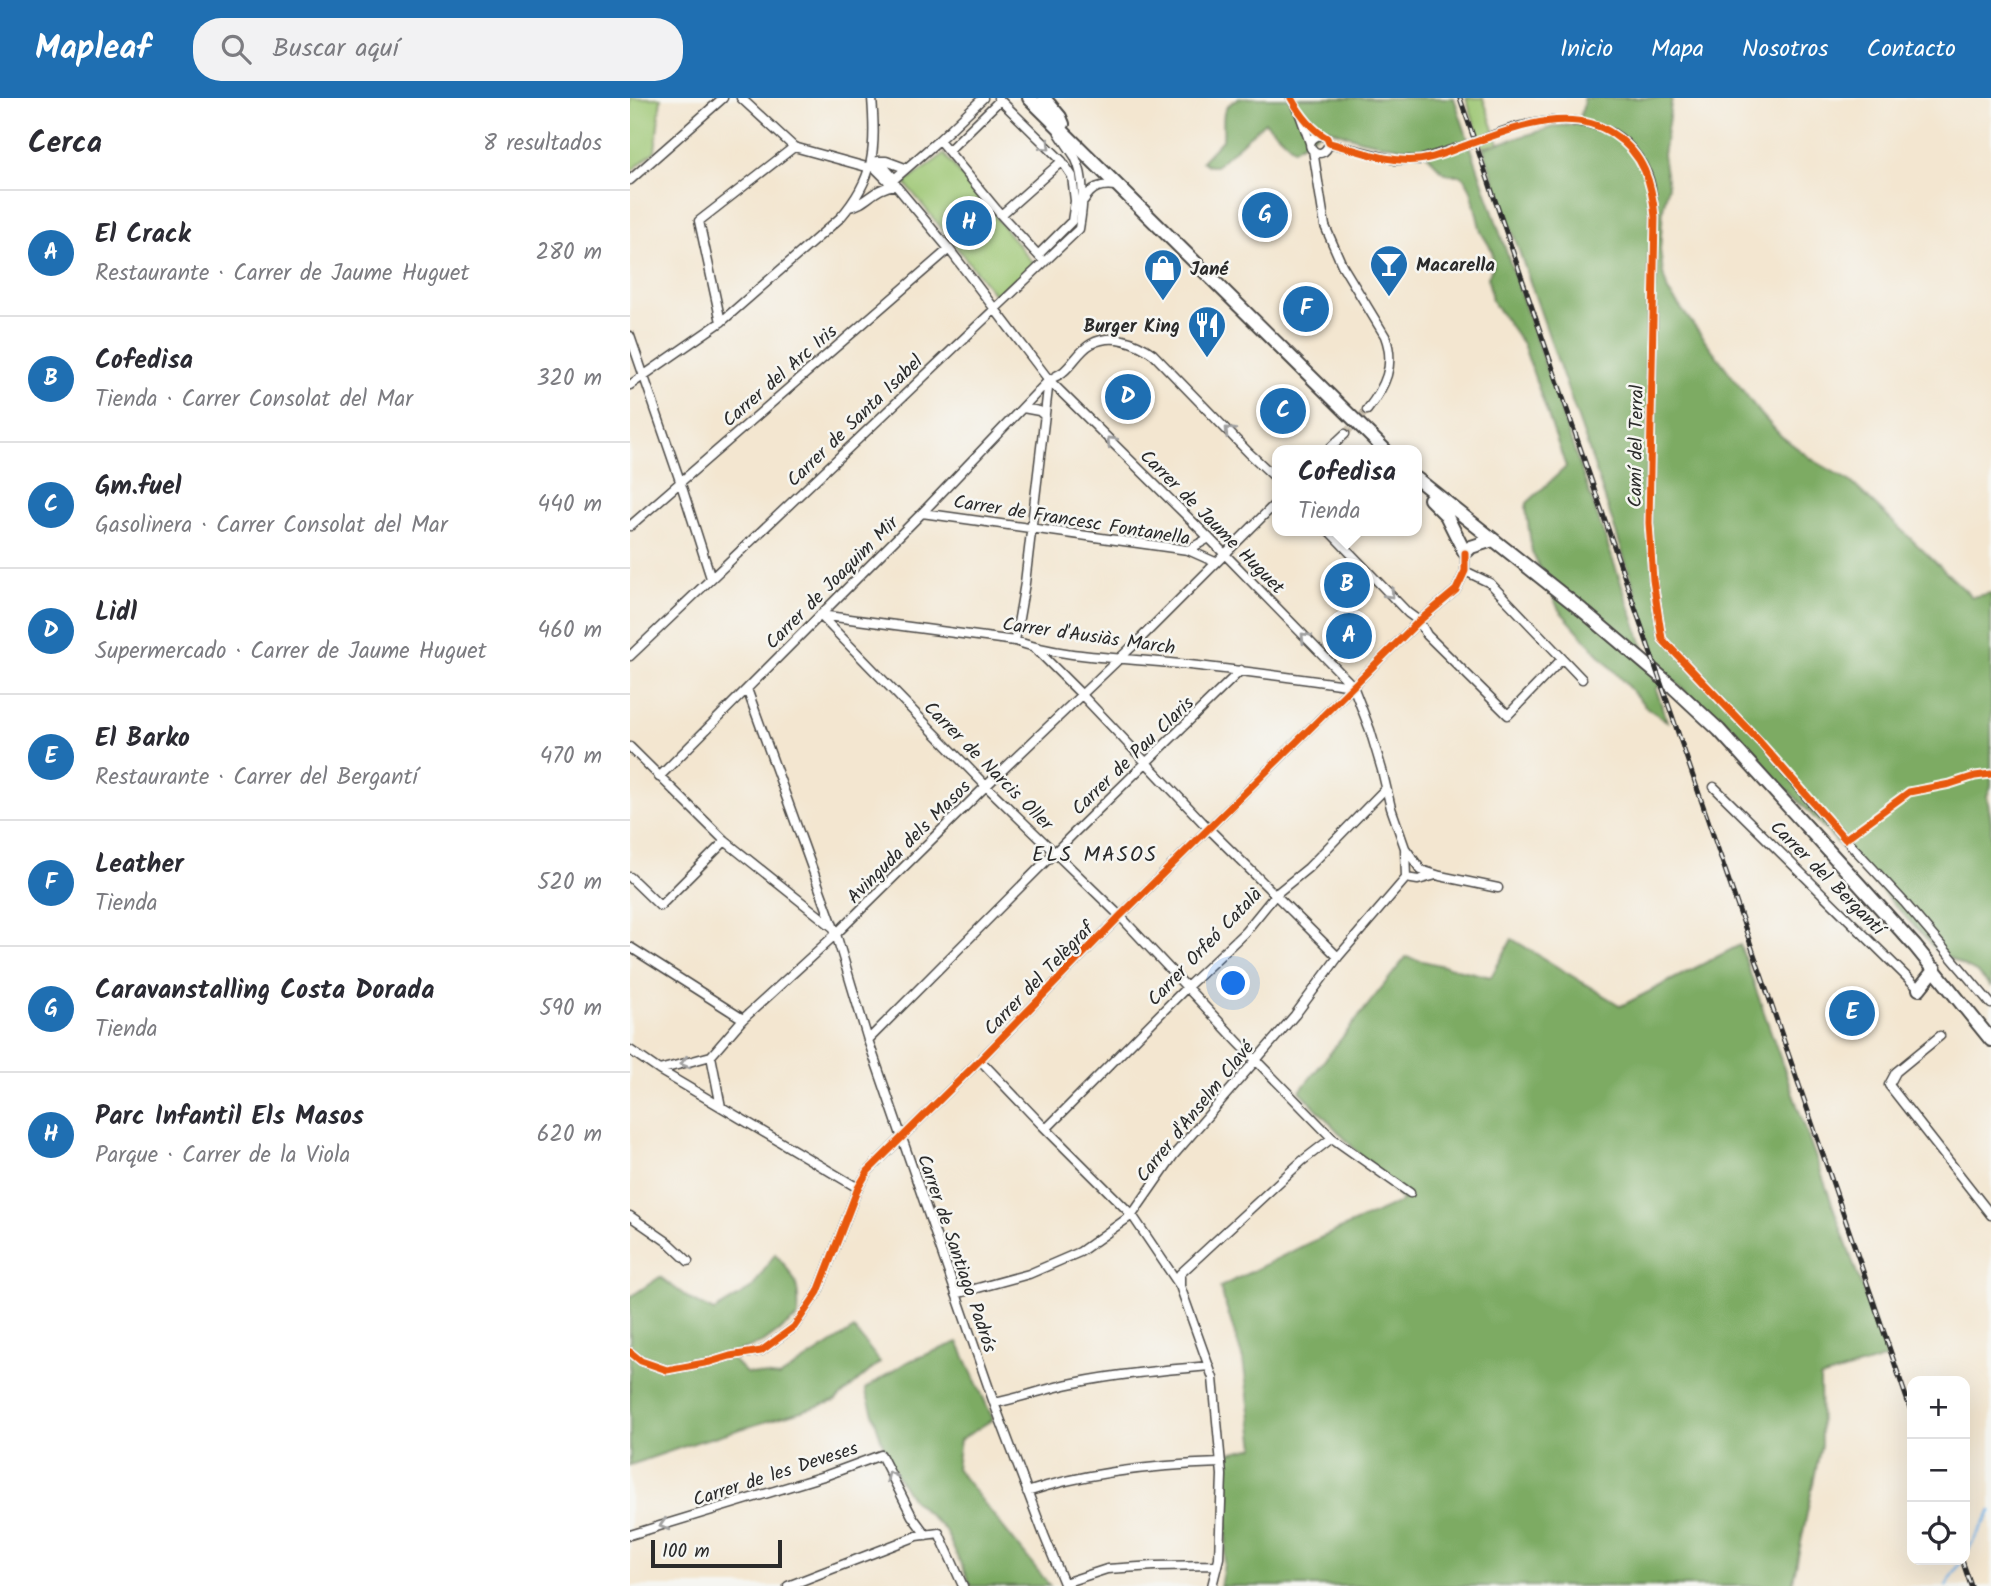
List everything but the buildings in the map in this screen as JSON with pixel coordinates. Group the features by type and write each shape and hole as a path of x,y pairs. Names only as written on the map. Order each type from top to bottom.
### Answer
{"main road":[{"path":"1029,98 1380,445"},
{"path":"1044,98 1060,117 1066,134"},
{"path":"1422,483 1611,634 1719,730 1935,969 1991,1040"},
{"path":"1422,485 1428,496 1447,514 1465,553 1471,547 1493,540"},
{"path":"1919,989 1935,969"},
{"path":"1968,1011 1978,1012 1991,1026"}],"street":[{"path":"630,180 723,98"},
{"path":"741,98 793,147 873,163 887,161 905,168"},
{"path":"630,385 721,322 840,218 859,193 873,163 875,135 872,98"},
{"path":"849,207 857,206 879,189 894,183 905,168 939,141 983,98"},
{"path":"1292,98 1315,149"},
{"path":"939,141 1041,259 1069,226 1074,212 1072,176 1062,161 999,99 948,151"},
{"path":"1300,115 1329,143 1395,160 1419,160 1470,144"},
{"name":"Camí del Terral","path":"1481,140 1523,126 1564,120 1585,121 1603,127 1623,140 1647,174 1653,192 1655,217 1649,523 1653,580 1662,639 1760,742 1812,803 1904,902 1991,1005"},
{"name":"Carrer de Santa Isabel","path":"630,656 994,309 1041,259 1079,229 1084,200 1076,159 1058,132 1056,124"},
{"path":"1320,135 1312,138 1325,226 1342,265 1382,332 1389,355 1386,382 1367,410"},
{"path":"1315,149 1326,150 1329,143"},
{"path":"721,322 699,222 793,147"},
{"path":"1001,215 1062,161"},
{"name":"Carrer de Jaume Huguet","path":"873,163 892,176 894,183 949,249 1049,380 1209,538 1353,686"},
{"path":"1084,200 1089,192 1103,184 1119,187"},
{"name":"Carrer del Arc Iris","path":"630,526 949,249"},
{"path":"630,336 711,578"},
{"name":"Carrer de Joaquim Mir","path":"659,777 922,513 1049,380 1063,372 1090,345 1107,338 1127,341 1153,354 1272,474"},
{"path":"1015,641 1032,529 1049,380"},
{"path":"1023,408 1038,411 1045,416"},
{"path":"1333,445 1345,433"},
{"name":"Avinguda dels Masos","path":"711,1056 743,1019 1082,695 1272,507"},
{"name":"Carrer de Francesc Fontanella","path":"922,513 1188,550 1215,562"},
{"path":"1334,536 1408,613 1419,621 1427,635 1508,715 1562,659"},
{"path":"1188,550 1209,538"},
{"path":"1465,553 1465,571 1490,583 1582,679"},
{"name":"Carrer del Telègraf","path":"630,1352 641,1361 667,1370 761,1351 794,1327 818,1292 858,1188 868,1171 1353,686 1419,621 1456,590 1465,571"},
{"name":"Carrer d'Ausiàs March","path":"820,615 1015,641 1035,648 1241,670 1353,686"},
{"name":"Carrer de Narcis Oller","path":"820,615 986,786 1121,916 1332,1138 1410,1193"},
{"path":"1035,648 1209,829 1338,957"},
{"name":"Carrer de Pau Claris","path":"868,1040 1241,670"},
{"path":"1353,686 1370,730 1405,848 1421,870 1498,888"},
{"name":"Carrer de Santiago Padrós","path":"747,689 835,931 868,1040 994,1403 1064,1584"},
{"path":"630,747 725,841 835,931"},
{"name":"Carrer del Bergantí","path":"1714,787 1919,989"},
{"name":"Carrer Orfeó Català","path":"1046,1129 1245,932 1276,894 1308,868 1386,788"},
{"path":"630,877 660,906 725,841"},
{"path":"1405,848 1406,878 1418,880 1436,875"},
{"name":"Carrer d'Anselm Clavé","path":"956,1294 1029,1274 1080,1252 1132,1215 1173,1156 1295,1015 1338,957 1406,878"},
{"path":"630,947 743,1019"},
{"path":"1940,1036 1896,1072 1889,1085 1991,1215"},
{"path":"630,1050 858,1188"},
{"path":"659,1070 711,1056 721,1107"},
{"path":"981,1060 1132,1215 1180,1286 1213,1378 1222,1475 1220,1558 1212,1586"},
{"path":"1180,1286 1180,1274 1302,1161 1332,1138"},
{"path":"630,1216 669,1243 688,1261"},
{"path":"994,1403 1073,1383 1209,1366"},
{"name":"Carrer de les Deveses","path":"630,1535 827,1475 881,1455 912,1516 926,1535"},
{"path":"1027,1492 1094,1475 1221,1463"},
{"path":"788,1586 917,1536 939,1533 962,1586"},
{"path":"1064,1584 1107,1569 1217,1565"}],"green space":[{"path":"630,98 661,98 655,151 630,172"},
{"path":"1240,98 1454,98 1646,654 1656,655 1590,453 1483,148 1557,126 1572,125 1579,119 1584,104 1583,98 1672,98 1663,155 1668,186 1663,209 1660,250 1668,291 1759,412 1781,436 1813,460 1851,482 1972,597 1991,593 1991,786 1987,796 1991,821 1991,987 1978,973 1938,952 1795,797 1668,675 1656,689 1667,721 1647,708 1559,610 1532,552 1526,508 1527,503 1566,467 1523,344 1492,301 1488,277 1493,266 1492,250 1481,232 1471,190 1465,179 1443,172 1424,152 1361,140 1326,128 1294,149 1265,122 1216,166 1209,166 1202,161 1223,139 1225,110"},
{"path":"1466,98 1483,98 1499,144 1483,148"},
{"path":"944,154 1034,264 1034,267 1002,295 994,294 905,183"},
{"path":"1512,939 1621,1006 1740,945 1887,1358 1820,1378 1821,1445 1792,1586 1220,1586 1227,1537 1225,1454 1255,1447 1243,1360 1220,1287 1403,1201 1300,1091 1406,957 1491,977"},
{"path":"775,1254 795,1282 798,1317 764,1342 728,1355 746,1373 779,1377 854,1329 880,1362 835,1401 630,1465 630,1297 660,1277 691,1300 714,1311 752,1288"},
{"path":"958,1342 993,1419 960,1440 956,1468 1050,1586 971,1586 945,1530 911,1498 889,1463 865,1389 907,1362"}],"waterway":[{"path":"1970,1547 1991,1511"},
{"path":"1946,1586 1959,1565"}],"tunnel":[{"path":"1345,434 1367,410"}],"railway":[{"path":"1460,98 1907,1399"},
{"path":"1964,1565 1971,1586"}],"cycle path":[{"path":"1291,98 1306,121 1327,138 1329,143 1395,160 1430,158 1520,127 1559,120 1596,125 1624,142 1639,160 1649,181 1655,217 1649,523 1653,580 1662,639 1760,742 1845,839 1909,792 1991,774"},
{"path":"630,1352 641,1361 667,1370 761,1351 794,1327 818,1292 858,1188 868,1171 1120,916 1419,621 1456,590 1465,571 1465,553"}],"place":[{"name":"Caravanstalling Costa Dorada","path":"1265,215"},
{"name":"Parc Infantil Els Masos","path":"969,223"},
{"name":"Macarella","path":"1389,298"},
{"name":"Jané","path":"1163,302"},
{"name":"Leather","path":"1306,309"},
{"name":"Burger King","path":"1207,359"},
{"name":"Lidl","path":"1128,397"},
{"name":"Gm.fuel","path":"1283,411"},
{"name":"Cofedisa","path":"1347,585"},
{"name":"El Crack","path":"1349,636"},
{"name":"El Barko","path":"1852,1013"}],"district":[{"name":"ELS MASOS","path":"1095,854"}]}
